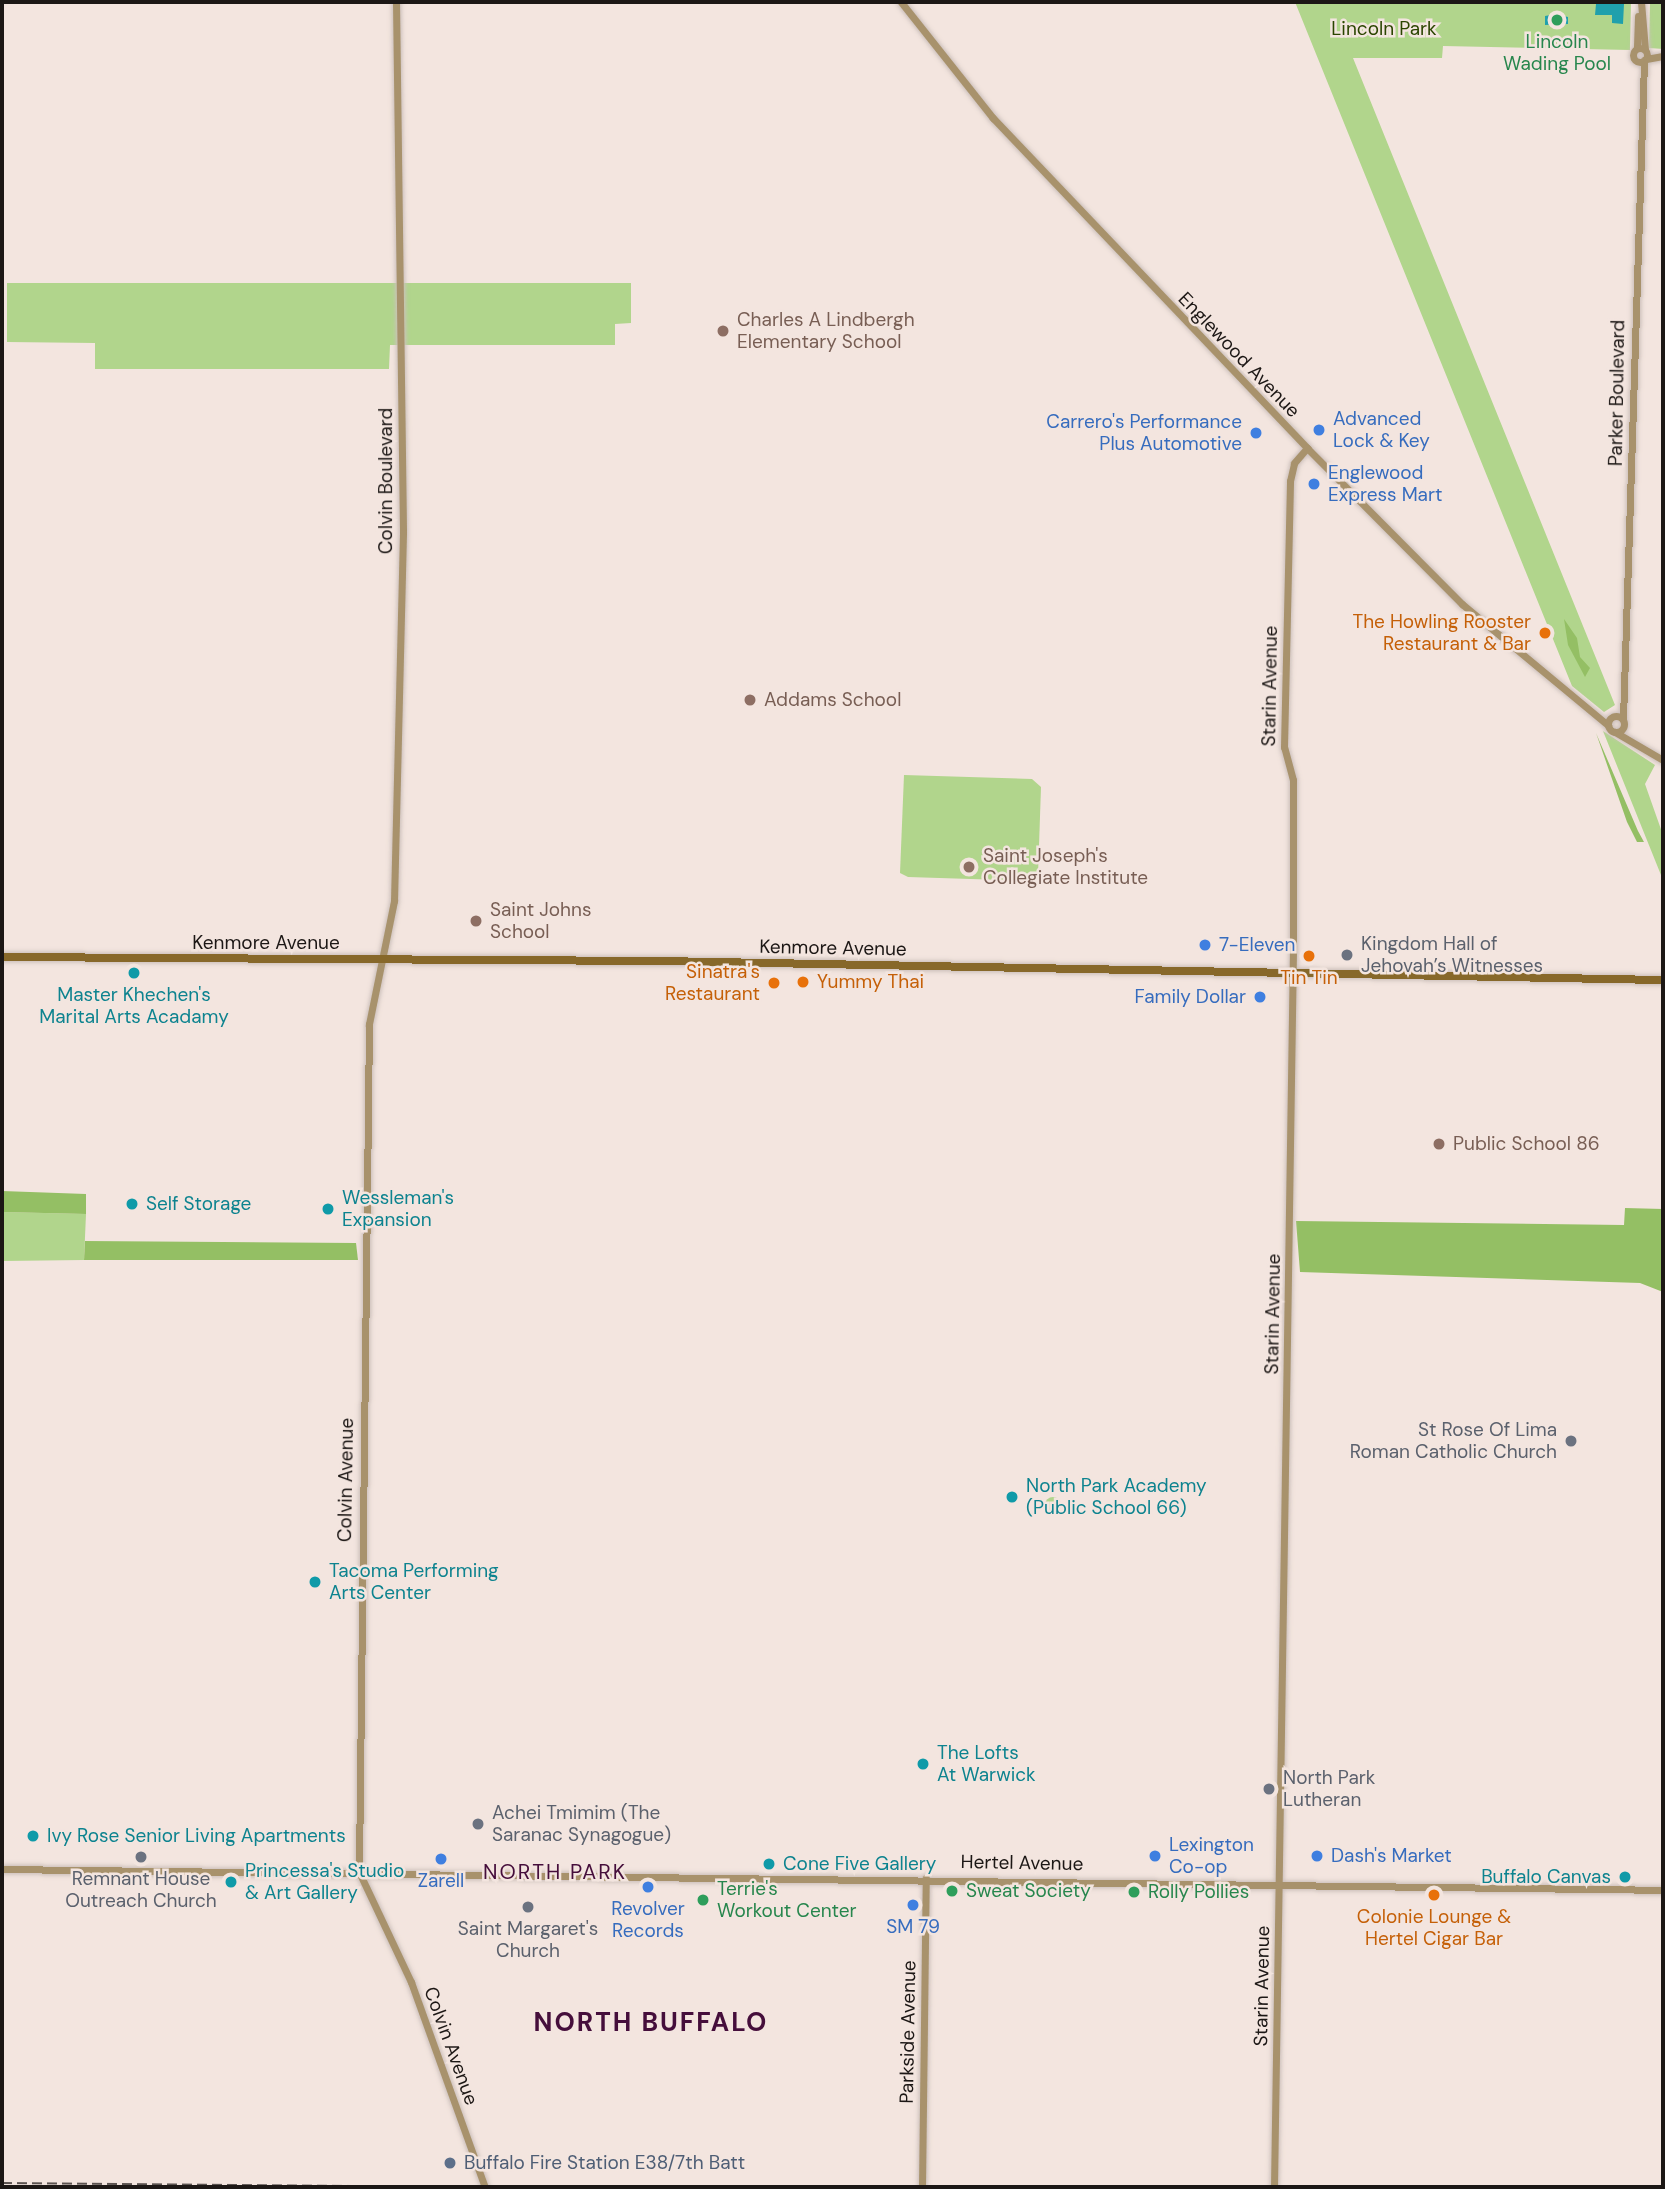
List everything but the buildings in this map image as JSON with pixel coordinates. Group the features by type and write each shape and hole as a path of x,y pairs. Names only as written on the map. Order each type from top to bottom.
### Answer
{"main road":[{"name":"Kenmore Avenue","path":"2,957 380,959 1663,980"}],"street":[{"name":"Colvin Boulevard","path":"380,959 394,901 403,533 395,179 396,2"},
{"name":"Englewood Avenue","path":"901,2 988,112 1307,448 1462,604 1581,704 1611,720 1623,722 1633,741"},
{"name":"Parker Boulevard","path":"1640,5 1635,60 1640,85"},
{"name":"Parker Boulevard","path":"1623,722 1640,85 1645,55 1640,5"},
{"path":"1636,49 1645,55"},
{"path":"1635,60 1645,55 1663,56"},
{"name":"Starin Avenue","path":"1275,2187 1293,972 1293,780 1284,747 1290,481 1294,463 1307,448"},
{"path":"1611,720 1625,702"},
{"name":"Englewood Avenue","path":"1611,720 1615,732 1663,760"},
{"path":"1615,732 1623,722"},
{"name":"Colvin Avenue","path":"380,959 369,1024 367,1095 359,1872 411,1982 485,2187"},
{"name":"Hertel Avenue","path":"2,1869 926,1878 1663,1890"},
{"name":"Parkside Avenue","path":"922,2187 926,1878"}],"green space":[{"name":"Lincoln Park","path":"1295,2 1631,2 1630,50 1443,46 1442,58 1353,58 1615,705 1604,712 1572,686"},
{"path":"1650,2 1663,2 1663,49 1649,48"},
{"path":"7,283 631,283 631,323 615,324 615,345 390,345 389,369 95,369 95,343 7,342"},
{"path":"1564,619 1577,638 1580,657 1590,668 1585,677 1568,645"},
{"path":"1603,731 1655,765 1645,784 1663,835 1663,880"},
{"path":"1596,733 1644,842 1637,842 1627,822"},
{"path":"904,775 1032,779 1041,787 1038,875 1033,881 908,877 900,873"},
{"path":"2,1191 86,1194 86,1214 2,1212"},
{"path":"1625,1208 1663,1209 1663,1292 1640,1283 1300,1272 1296,1221 1624,1225"},
{"path":"2,1212 86,1214 84,1260 2,1261"},
{"path":"85,1241 356,1243 358,1260 84,1260"},
{"path":"1053,1497 1059,1499 1059,1511 1053,1513 1047,1511 1045,1505 1047,1499"}],"water":[{"path":"1596,4 1624,4 1623,24 1612,23 1612,15 1595,15"},
{"name":"Lincoln Wading Pool","path":"1556,14 1568,17 1568,24 1545,25 1545,16"}],"railway":[{"path":"2,2183 469,2187"}],"place":[{"name":"Lincoln Wading Pool","path":"1557,20"},
{"name":"Charles A Lindbergh Elementary School","path":"723,331"},
{"name":"Advanced Lock & Key","path":"1319,430"},
{"name":"Carrero's Performance Plus Automotive","path":"1256,433"},
{"name":"Englewood Express Mart","path":"1314,484"},
{"name":"The Howling Rooster Restaurant & Bar","path":"1545,633"},
{"name":"Addams School","path":"750,700"},
{"name":"Saint Joseph's Collegiate Institute","path":"969,867"},
{"name":"Saint Johns School","path":"476,921"},
{"name":"7-Eleven","path":"1205,945"},
{"name":"Kingdom Hall of Jehovah’s Witnesses","path":"1347,955"},
{"name":"Tin Tin","path":"1309,956"},
{"name":"Master Khechen's Marital Arts Acadamy","path":"134,973"},
{"name":"Yummy Thai","path":"803,982"},
{"name":"Sinatra's Restaurant","path":"774,983"},
{"name":"Family Dollar","path":"1260,997"},
{"name":"Public School 86","path":"1439,1144"},
{"name":"Self Storage","path":"132,1204"},
{"name":"Wessleman's Expansion","path":"328,1209"},
{"name":"St Rose Of Lima Roman Catholic Church","path":"1571,1441"},
{"name":"North Park Academy (Public School 66)","path":"1012,1497"},
{"name":"Tacoma Performing Arts Center","path":"315,1582"},
{"name":"The Lofts At Warwick","path":"923,1764"},
{"name":"North Park Lutheran","path":"1269,1789"},
{"name":"Achei Tmimim (The Saranac Synagogue)","path":"478,1824"},
{"name":"Ivy Rose Senior Living Apartments","path":"33,1836"},
{"name":"Lexington Co-op","path":"1155,1856"},
{"name":"Dash's Market","path":"1317,1856"},
{"name":"Remnant House Outreach Church","path":"141,1857"},
{"name":"Zarell","path":"441,1859"},
{"name":"Cone Five Gallery","path":"769,1864"},
{"name":"Buffalo Canvas","path":"1625,1877"},
{"name":"Princessa's Studio & Art Gallery","path":"231,1882"},
{"name":"Revolver Records","path":"648,1887"},
{"name":"Sweat Society","path":"952,1891"},
{"name":"Rolly Pollies","path":"1134,1892"},
{"name":"Colonie Lounge & Hertel Cigar Bar","path":"1434,1895"},
{"name":"Terrie's Workout Center","path":"703,1900"},
{"name":"SM 79","path":"913,1905"},
{"name":"Saint Margaret's Church","path":"528,1907"},
{"name":"Buffalo Fire Station E38/7th Batt","path":"450,2163"}],"district":[{"name":"NORTH PARK","path":"555,1872"},
{"name":"NORTH BUFFALO","path":"651,2023"}]}
